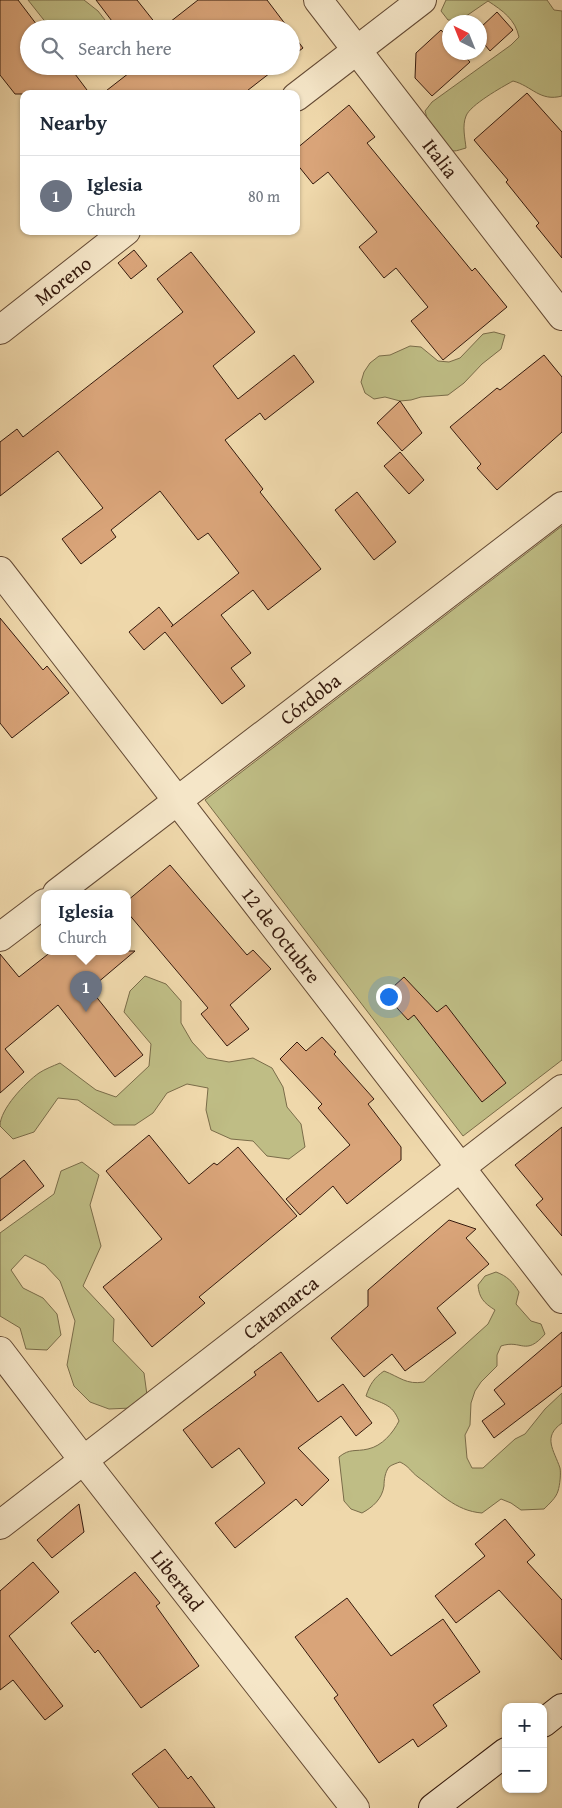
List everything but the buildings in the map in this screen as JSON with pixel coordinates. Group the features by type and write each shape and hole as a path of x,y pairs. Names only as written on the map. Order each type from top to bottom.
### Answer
{"street":[{"name":"Italia","path":"318,0 562,316"},
{"path":"300,94 422,0"},
{"name":"Moreno","path":"0,330 121,235"},
{"name":"Córdoba","path":"61,890 562,506"},
{"name":"12 de Octubre","path":"0,571 562,1299"},
{"path":"0,937 41,906"},
{"name":"Catamarca","path":"0,1525 562,1089"},
{"name":"Libertad","path":"0,1351 355,1808"},
{"path":"547,1720 562,1708"},
{"path":"433,1808 502,1755"}],"shaded area":[{"path":"28,0 84,0 98,11 105,20 44,20"},
{"path":"446,0 547,0 554,10 562,11 562,96 548,97 513,81 473,107 466,116 464,132 466,148 454,151 442,146 434,136 425,111 432,102 511,45 519,37 511,20 488,1 468,15 444,15 441,11"},
{"path":"494,332 505,335 501,349 448,395 400,401 385,397 374,399 365,393 361,382 364,372 370,363 379,356 390,355 410,346 421,347 438,361 449,362 460,358 483,334"},
{"path":"562,526 562,1060 463,1136 205,800"},
{"path":"145,976 166,984 181,1001 181,1023 192,1042 207,1058 229,1062 253,1058 272,1068 283,1087 287,1107 301,1124 305,1147 289,1159 267,1156 253,1141 231,1139 211,1130 206,1110 208,1088 187,1084 167,1093 153,1113 135,1125 114,1125 78,1100 58,1098 34,1132 13,1139 0,1126 1,1119 9,1104 27,1083 39,1073 60,1063 96,1090 116,1097 149,1066 151,1044 124,1012 130,991"},
{"path":"82,1162 99,1175 90,1205 101,1246 83,1286 114,1319 113,1341 144,1373 147,1395 131,1408 109,1409 90,1402 74,1386 67,1365 75,1321 60,1281 45,1265 25,1255 11,1270 23,1288 43,1298 57,1314 61,1335 47,1350 26,1349 20,1328 0,1316 0,1233 54,1194 61,1171"},
{"path":"496,1272 507,1277 514,1285 519,1292 516,1304 531,1321 541,1324 545,1334 533,1345 508,1344 501,1346 497,1355 497,1366 481,1382 475,1391 471,1403 470,1425 465,1435 467,1458 472,1468 483,1468 515,1439 525,1434 545,1409 562,1393 562,1423 552,1433 551,1439 560,1468 559,1486 556,1496 544,1509 521,1510 501,1499 482,1513 472,1511 455,1505 400,1462 389,1467 381,1495 373,1505 362,1513 351,1509 344,1501 339,1457 350,1451 368,1449 378,1445 394,1430 399,1421 390,1407 366,1396 371,1385 384,1371 408,1381 424,1382 488,1324 495,1310 483,1300 478,1285 485,1276"}],"place":[{"name":"Iglesia","path":"86,1012"}]}
